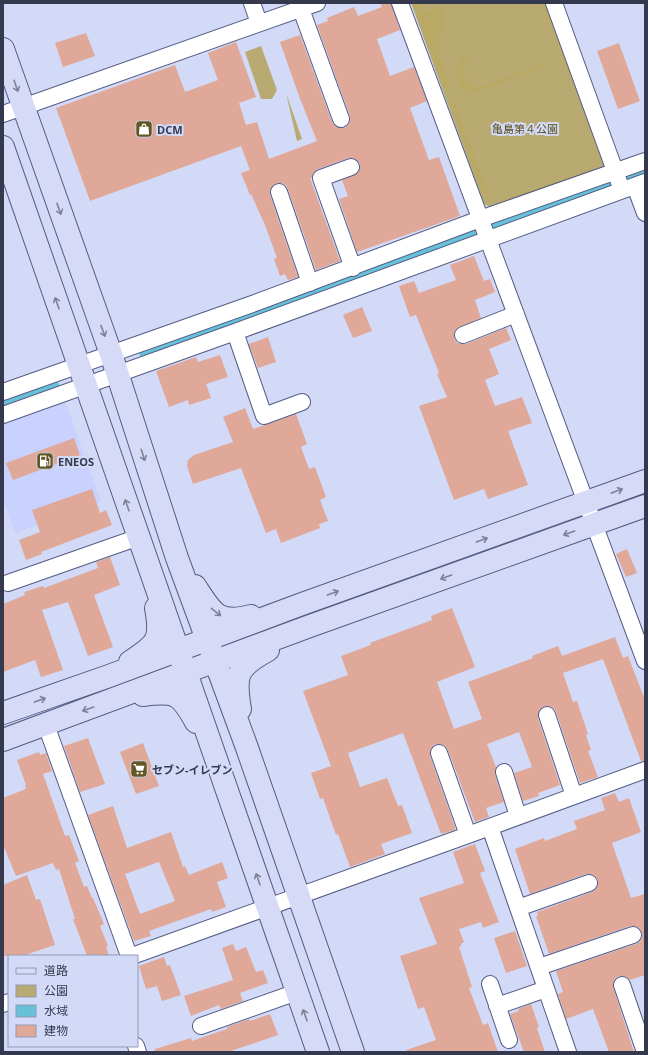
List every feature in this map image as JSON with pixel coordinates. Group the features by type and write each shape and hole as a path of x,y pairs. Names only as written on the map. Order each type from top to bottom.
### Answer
{"street":[{"path":"252,3 259,23"},
{"path":"13,111 317,3"},
{"path":"400,3 645,661"},
{"path":"554,3 626,182 645,213"},
{"path":"301,9 341,119"},
{"path":"3,49 13,111 114,364 177,558 246,745 353,1052"},
{"path":"3,147 318,1052"},
{"path":"3,415 86,385 114,364 310,283 353,268 484,229 626,182 645,161"},
{"path":"351,167 321,178 353,268"},
{"path":"3,392 78,365 114,364 235,332 484,229 626,182"},
{"path":"279,192 310,283"},
{"path":"463,335 516,314"},
{"path":"235,332 264,416 302,402"},
{"path":"4,708 109,676 302,604 645,481"},
{"path":"3,740 310,626 645,506"},
{"path":"8,583 138,537"},
{"path":"177,558 207,604 217,615 230,619 246,618 302,604"},
{"path":"109,676 148,650 158,637 159,625 150,571"},
{"path":"246,745 237,688 239,673 247,663 255,657 310,626"},
{"path":"117,698 165,692 173,694 186,704 215,757"},
{"path":"547,715 574,796"},
{"path":"46,724 129,955"},
{"path":"439,753 468,835"},
{"path":"135,955 268,908 645,770"},
{"path":"504,772 518,816"},
{"path":"490,827 568,1052"},
{"path":"518,908 589,883"},
{"path":"539,967 633,935"},
{"path":"490,984 509,1040"},
{"path":"622,985 645,1052"},
{"path":"497,1006 546,989"},
{"path":"201,1026 297,992"}],"shaded area":[{"path":"412,3 421,3 424,11 431,11 435,7 446,11 438,51 449,81 448,86 443,88"},
{"path":"542,3 547,3 572,71 569,73"},
{"path":"463,57 469,62 464,70 466,78 477,88 547,62 549,64 468,95 456,77 457,67"},
{"path":"576,82 603,155 600,156 573,83"},
{"path":"454,100 488,193 483,195 449,102"},
{"path":"593,168 594,172 502,204 501,201"},
{"name":"ENEOS","path":"65,401 101,502 15,533 3,499 3,423"}],"green space":[{"name":"亀島第４公園","path":"411,3 548,3 606,159 604,169 493,209 484,204"},
{"path":"261,46 277,90 272,99 261,99 245,52"},
{"path":"286,93 302,139 297,141"}],"water":[{"path":"645,167 645,174 141,358 138,351"},
{"path":"57,379 60,387 3,408 3,399"}],"building":[{"path":"380,3 391,3 400,30 377,39 390,76 414,67 427,101 410,108 429,160 439,157 460,216 357,252 339,199 348,196 342,180 358,173 360,163 353,158 348,158 318,169 314,172 312,178 310,178 340,261 316,270 288,189 286,185 276,183 270,190 270,195 298,277 288,280 285,274 280,276 274,259 277,258 265,225 241,173 250,170 241,146 90,201 56,108 175,65 185,92 218,80 208,53 236,42 256,97 239,103 246,125 257,122 269,159 317,141 280,42 300,35 332,122 339,128 345,128 350,121 350,116 317,25 328,21 327,18 354,7 358,16 382,7"},
{"path":"86,33 95,56 63,67 55,43"},
{"path":"619,43 640,101 618,109 597,51"},
{"path":"474,256 484,281 490,279 495,292 475,300 481,318 456,329 454,338 457,343 466,344 506,328 511,340 489,349 499,374 485,380 495,406 522,397 532,423 508,431 528,485 488,499 484,489 454,500 419,406 447,397 437,374 439,373 416,315 410,317 399,286 414,281 419,293 456,280 450,265"},
{"path":"362,307 372,331 353,338 343,315"},
{"path":"268,337 276,362 258,368 249,344"},
{"path":"220,355 228,377 206,384 211,398 189,405 188,400 169,407 156,371 196,357 198,362"},
{"path":"245,408 253,429 296,414 307,444 301,447 309,469 315,467 326,497 320,500 328,521 319,524 320,528 281,543 276,529 266,533 241,468 193,484 187,466 188,460 194,455 233,442 223,417"},
{"path":"74,438 80,455 13,480 6,463"},
{"path":"92,489 100,513 106,510 112,525 41,552 42,554 26,560 19,540 40,532 32,510"},
{"path":"627,549 637,573 626,577 616,554"},
{"path":"110,557 120,585 94,595 113,647 88,656 68,602 42,610 63,670 41,677 35,660 3,672 3,604 25,595 24,592 43,586 44,588 98,568 96,562"},
{"path":"452,608 475,667 437,682 454,729 482,719 468,682 533,658 532,656 558,646 562,656 615,637 623,658 628,656 645,700 645,761 641,761 603,659 563,673 573,702 577,701 588,734 586,735 591,750 588,751 598,777 580,783 556,712 554,708 544,706 538,713 538,718 560,785 538,793 539,796 523,801 514,773 532,767 519,732 487,744 496,767 495,775 504,802 486,808 489,817 475,822 448,750 441,744 435,744 430,751 430,756 455,827 455,830 441,834 403,733 367,746 348,753 360,787 387,778 398,806 402,805 412,833 381,844 385,854 350,867 338,834 336,835 323,798 320,799 311,773 331,766 303,691 348,675 341,656 371,645 370,643 432,620 431,616"},
{"path":"88,738 105,784 80,792 64,746"},
{"name":"セブン-イレブン","path":"143,743 159,786 136,794 120,752"},
{"path":"39,752 40,755 46,753 52,771 43,774 65,836 69,835 79,861 75,863 84,887 87,886 104,924 100,926 108,946 106,947 109,955 87,955 73,919 75,919 59,869 56,870 53,863 16,876 3,845 3,798 26,789 17,760"},
{"path":"615,793 619,802 629,798 641,832 612,843 631,898 645,894 645,975 630,980 624,976 619,976 615,978 613,984 634,1052 609,1052 593,1009 566,1019 558,994 563,992 556,971 636,944 640,942 642,932 635,926 630,926 549,954 536,916 538,916 537,912 592,892 598,885 598,880 591,874 586,874 530,894 515,849 544,838 545,841 577,829 574,821 605,810 601,798"},
{"path":"113,806 127,848 171,832 183,867 185,866 189,875 222,862 228,878 217,882 226,907 212,912 211,909 149,931 151,936 134,941 88,815","holes":["159,862 175,901 140,914 125,874"]},
{"path":"475,844 485,871 480,873 499,922 483,928 481,922 459,929 464,942 459,947 472,987 469,988 483,1025 488,1023 498,1052 407,1052 406,1050 436,1040 424,1007 418,1009 400,956 437,944 419,898 464,883 453,852"},
{"path":"27,875 36,900 40,899 55,945 25,955 3,956 3,885"},
{"path":"515,931 527,966 506,973 494,938"},
{"path":"233,944 236,951 246,947 256,972 263,970 268,983 240,993 243,1001 221,1009 219,1005 191,1016 184,996 233,980 222,948"},
{"path":"164,957 167,966 170,965 181,995 162,1001 157,986 146,989 139,966"},
{"path":"531,1004 539,1027 537,1028 545,1052 524,1052 510,1014"},
{"path":"270,1014 278,1035 228,1052 155,1052 155,1049 191,1038 192,1041 227,1029 227,1027 249,1019 250,1021"}],"place":[{"name":"DCM","path":"144,129"},
{"name":"ENEOS","path":"45,461"},
{"name":"セブン-イレブン","path":"139,769"}]}
